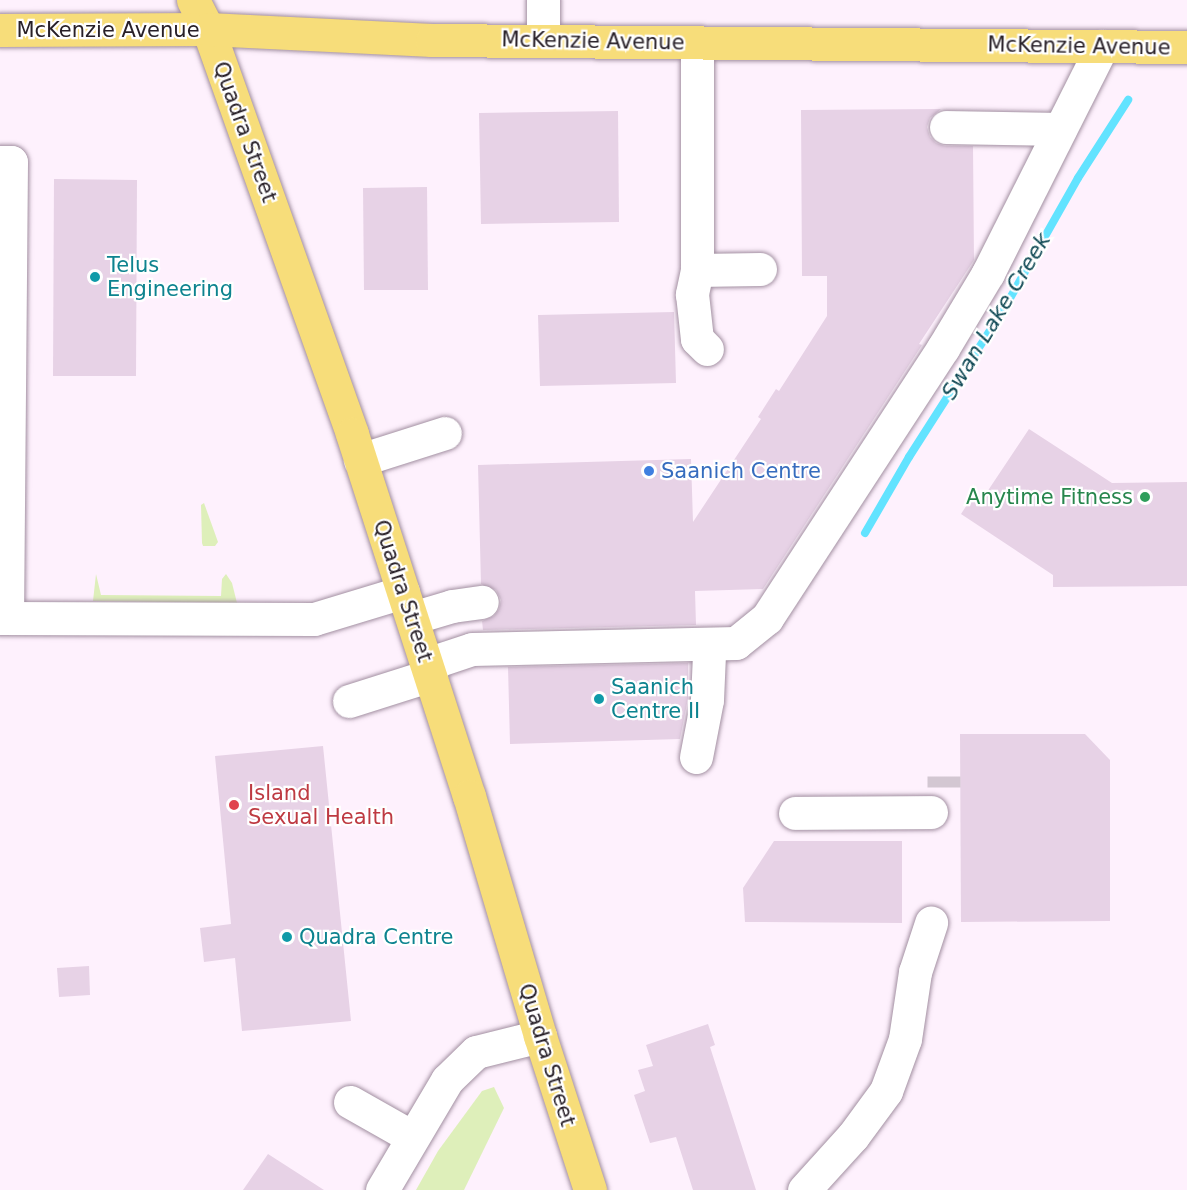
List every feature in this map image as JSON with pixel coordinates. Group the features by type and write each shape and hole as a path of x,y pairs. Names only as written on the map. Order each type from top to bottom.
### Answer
{"main road":[{"name":"Quadra Street","path":"193,0 208,29 360,460 484,843 540,1036 590,1190"},
{"name":"McKenzie Avenue","path":"0,30 208,29 432,40 1187,47"}],"street":[{"path":"543,0 543,41"},
{"path":"697,42 697,270 692,294 697,339 707,349"},
{"path":"349,701 472,649 736,642 767,618 988,273 1102,46"},
{"path":"946,127 1063,123"},
{"path":"0,162 11,162 3,618 314,620 408,605 452,606 482,602"},
{"path":"697,270 760,269"},
{"path":"360,460 445,433"},
{"path":"696,757 707,700 709,654"},
{"path":"795,813 932,812"},
{"path":"804,1190 871,1114 886,1091 905,1039 915,972 931,923"},
{"path":"382,1190 447,1080 476,1052 540,1036"},
{"path":"350,1102 412,1137"}],"green space":[{"path":"204,503 218,542 215,546 203,546 202,543 201,505"},
{"path":"96,574 101,595 221,596 222,579 226,574 232,583 237,603 93,601"},
{"path":"494,1087 504,1108 464,1190 416,1190 438,1151 482,1091"}],"building":[{"path":"941,109 930,118 927,127 930,137 936,143 945,146 973,146 974,260 919,344 922,345 763,589 695,591 696,625 483,630 482,621 494,616 501,600 496,590 481,584 478,465 691,459 693,522 761,419 758,417 776,389 779,391 827,316 827,276 802,276 801,110"},
{"path":"618,111 619,222 481,224 479,113"},
{"name":"Telus Engineering","path":"54,179 137,180 136,376 53,376"},
{"path":"427,187 428,290 364,290 363,188"},
{"path":"674,312 676,383 540,386 538,315"},
{"path":"1029,429 1112,483 1187,482 1187,586 1053,587 1053,575 961,514 974,494 983,498"},
{"name":"Saanich Centre II","path":"688,663 688,698 680,739 510,744 508,667"},
{"path":"960,734 1085,734 1110,760 1110,921 961,922"},
{"name":"Quadra Centre","path":"323,746 351,1021 242,1031 235,958 204,962 200,928 231,924 215,756"},
{"path":"774,841 902,841 902,923 745,922 743,888"},
{"path":"89,966 90,995 59,997 57,968"},
{"path":"708,1024 715,1045 710,1047 756,1190 693,1190 676,1137 650,1143 634,1095 645,1091 638,1070 653,1066 646,1045"},
{"path":"268,1154 324,1190 243,1190"}],"waterway":[{"name":"Swan Lake Creek","path":"865,533 909,457 1005,307 1078,178 1128,100"}],"tunnel":[{"path":"944,776 944,787"}],"place":[{"name":"Telus Engineering","path":"95,277"},
{"name":"Saanich Centre","path":"649,471"},
{"name":"Anytime Fitness","path":"1145,497"},
{"name":"Saanich Centre II","path":"599,699"},
{"name":"Island Sexual Health","path":"234,805"},
{"name":"Quadra Centre","path":"287,937"}]}
